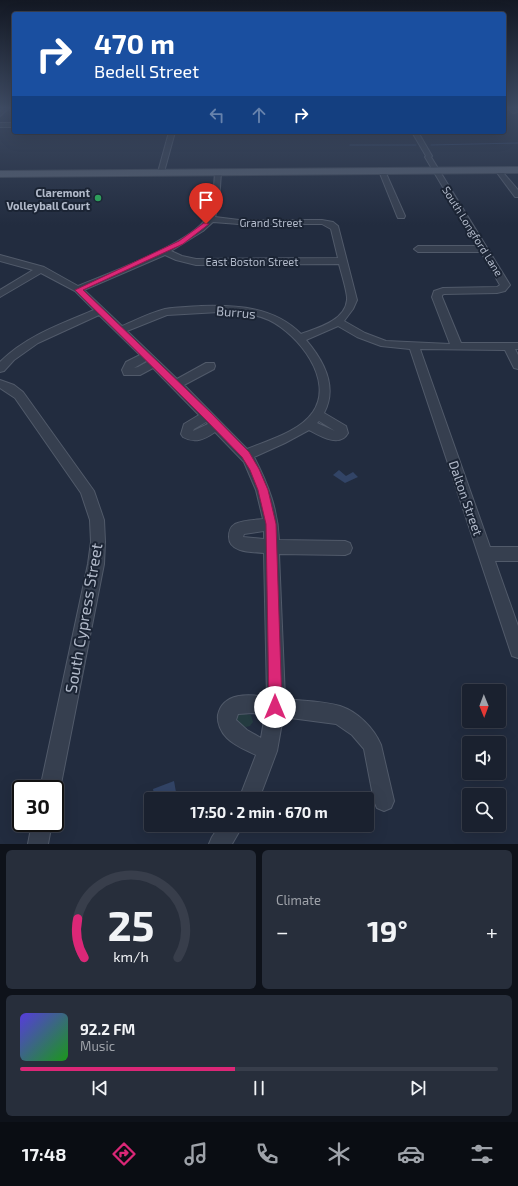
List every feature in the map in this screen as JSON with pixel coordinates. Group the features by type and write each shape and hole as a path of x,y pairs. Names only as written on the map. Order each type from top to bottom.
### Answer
{"main road":[{"path":"0,174 518,170"}],"street":[{"path":"161,172 168,146"},
{"name":"South Longford Lane","path":"423,146 429,156 428,158 505,285 502,289 443,291 437,293 437,297 457,346"},
{"path":"498,170 518,195"},
{"path":"382,171 401,216"},
{"path":"78,290 164,251 188,238 210,219 214,210 218,172"},
{"name":"Grand Street","path":"210,219 239,222 322,222 331,224 335,228 343,260"},
{"path":"418,249 484,249"},
{"name":"East Boston Street","path":"164,251 179,258 196,262 343,260"},
{"path":"0,258 41,269 78,290 151,359 212,420 246,455 254,469 263,490 271,524 275,707 268,751 252,792"},
{"path":"301,338 339,322 349,311 352,300 343,260"},
{"path":"0,294 41,269"},
{"name":"Burrus","path":"121,330 165,312 230,309 250,310 270,316 301,338 315,356 322,373 324,400 317,415 309,424 297,432 246,455"},
{"path":"0,368 12,356 33,341 101,311"},
{"path":"339,322 361,335 385,344 414,346 513,346 518,365"},
{"name":"Dalton Street","path":"414,346 518,650"},
{"path":"176,384 210,366"},
{"name":"South Cypress Street","path":"0,384 10,388 18,395 87,491 97,520 98,542 96,564 52,780"},
{"path":"309,424 332,435 337,436 341,434 343,431 341,427 317,415"},
{"path":"271,524 241,528 236,532 235,538 242,545 345,548"},
{"path":"485,554 518,554"},
{"path":"268,751 230,730 227,723 227,716 231,708 239,705 253,704 337,714 348,719 359,728 374,750 384,801"},
{"path":"38,844 40,832"},
{"path":"219,844 228,832"}],"green space":[{"path":"239,713 251,715 253,722 250,726 246,727 237,724 237,715"}],"water":[{"path":"339,470 346,476 353,472 358,477 345,483 333,475"},
{"path":"174,781 176,792 154,792 153,789"}],"place":[{"name":"Claremont Volleyball Court","path":"98,198"}],"route":[{"path":"206,224 181,243 78,290 176,384 246,455 259,479 267,502 271,524 276,697 275,707"}]}
